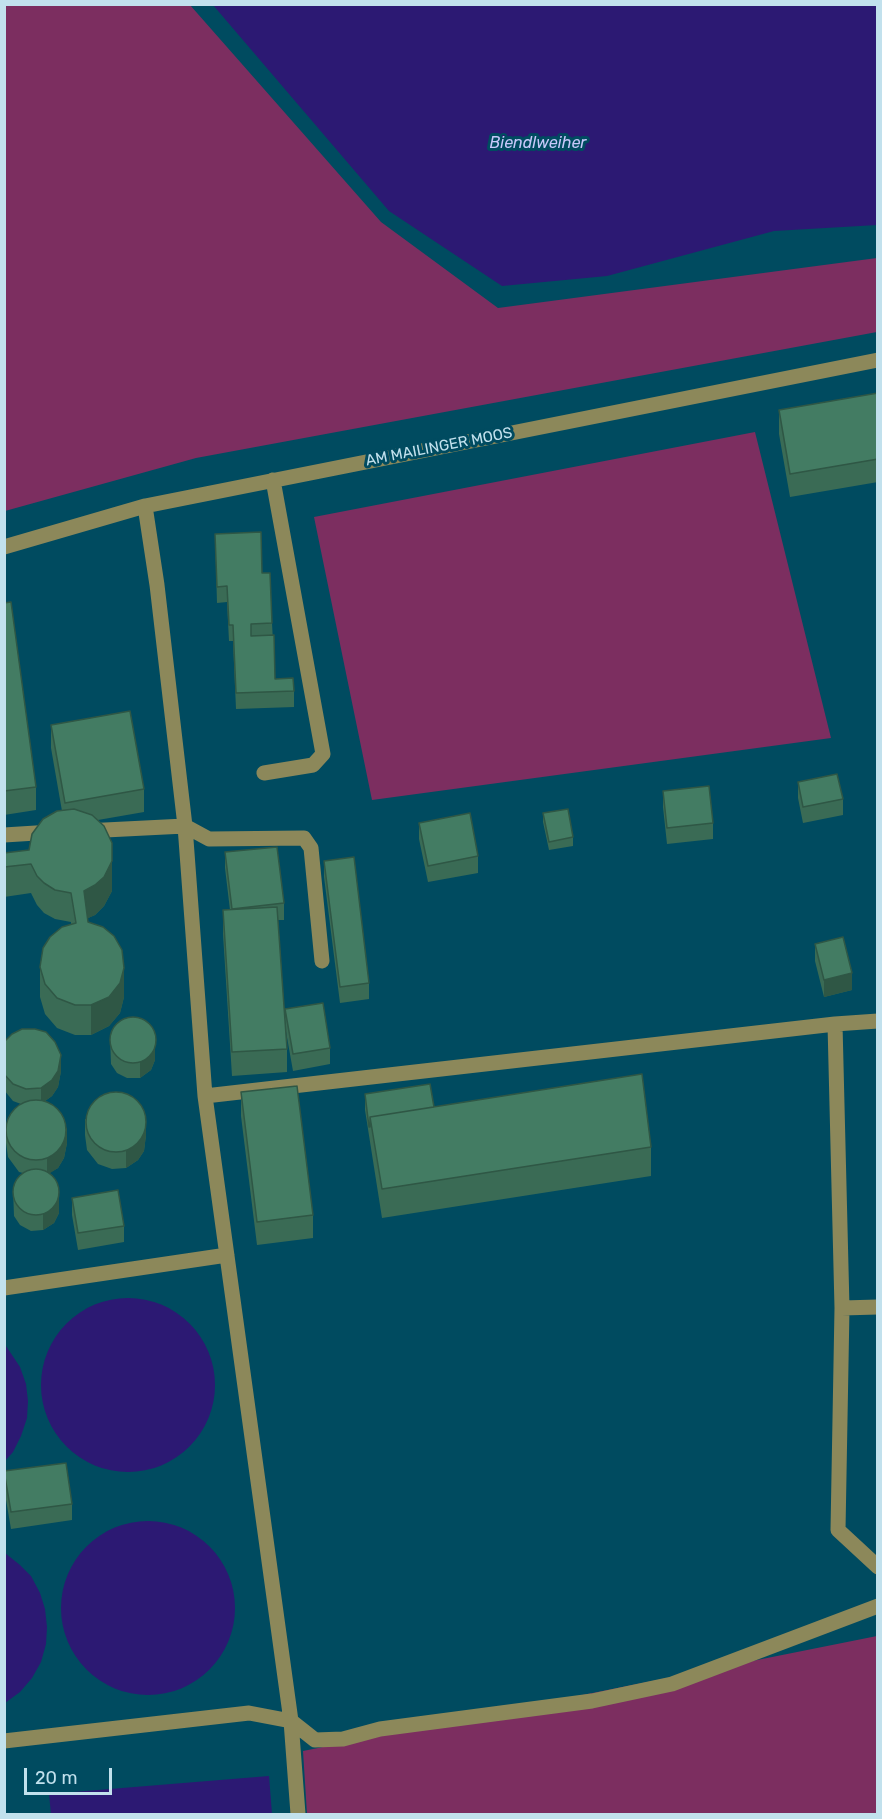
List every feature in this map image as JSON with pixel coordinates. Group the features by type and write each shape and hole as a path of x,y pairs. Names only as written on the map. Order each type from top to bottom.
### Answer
{"street":[{"name":"AM MAILINGER MOOS","path":"4,547 145,506 878,360"},
{"path":"264,773 313,765 323,754 273,480"},
{"path":"145,506 157,585 185,826 205,1096 291,1721 298,1815"},
{"path":"4,835 185,826 209,839 304,838 311,848 322,961"},
{"path":"205,1096 878,1021"},
{"path":"835,1024 842,1308 838,1530 878,1566"},
{"path":"4,1288 227,1255"},
{"path":"842,1308 878,1307"},
{"path":"4,1741 249,1713 291,1721 315,1740 343,1739 380,1729 592,1701 672,1684 878,1606"}],"shaded area":[{"path":"5,4 190,5 381,222 498,308 877,258 877,332 196,458 5,511"},
{"path":"755,432 831,738 372,800 314,517"},
{"path":"877,1636 877,1814 307,1814 303,1751"}],"water":[{"name":"Biendlweiher","path":"213,5 877,5 877,225 774,231 607,276 502,286 389,211"},
{"path":"128,1298 161,1305 176,1313 189,1324 200,1337 208,1352 215,1385 208,1418 200,1433 189,1446 176,1457 161,1465 128,1472 95,1465 80,1457 67,1446 56,1433 48,1418 41,1385 48,1352 56,1337 67,1324 80,1313 95,1305"},
{"path":"4,1343 20,1367 26,1384 28,1401 27,1418 21,1436 13,1452 5,1461"},
{"path":"148,1521 181,1528 196,1536 209,1547 220,1560 228,1575 235,1608 228,1641 220,1656 209,1669 196,1680 181,1688 148,1695 115,1688 100,1680 87,1669 76,1656 68,1641 61,1608 68,1575 76,1560 87,1547 100,1536 115,1528"},
{"path":"5,1553 31,1576 40,1593 47,1627 46,1644 41,1662 32,1678 20,1692 5,1703"},
{"path":"269,1776 272,1814 51,1814 49,1794"}],"building":[{"path":"878,393 878,459 790,474 779,410"},
{"path":"261,532 262,573 270,573 272,623 251,624 251,636 274,635 275,679 293,678 294,691 236,693 233,625 229,625 227,586 217,587 215,534"},
{"path":"11,602 36,787 4,791 4,603"},
{"path":"130,711 144,789 65,803 51,725"},
{"path":"837,774 843,799 803,807 798,782"},
{"path":"709,786 713,823 667,828 663,791"},
{"path":"74,809 92,815 104,826 112,843 112,861 104,877 84,891 88,922 103,927 114,936 122,950 124,968 120,983 109,997 91,1005 75,1005 57,998 45,984 40,967 43,948 50,937 62,927 76,923 71,893 55,890 44,883 37,876 31,864 4,867 4,853 29,850 32,834 43,819 57,811"},
{"path":"568,809 573,837 549,842 543,813"},
{"path":"470,813 478,856 428,866 419,823"},
{"path":"277,847 284,903 232,909 225,852"},
{"path":"354,857 369,983 340,987 324,861"},
{"path":"277,907 287,1049 232,1052 223,910"},
{"path":"843,937 852,973 824,980 815,944"},
{"path":"323,1003 330,1048 293,1054 285,1009"},
{"path":"133,1017 149,1024 156,1040 149,1056 133,1063 117,1056 110,1040 117,1024"},
{"path":"22,1029 46,1032 55,1042 61,1055 58,1071 52,1080 41,1088 26,1089 13,1084 4,1074 4,1042 12,1034"},
{"path":"642,1074 651,1147 382,1189 370,1117"},
{"path":"430,1084 434,1107 370,1117 369,1127 365,1094"},
{"path":"297,1086 313,1215 257,1222 241,1092"},
{"path":"110,1092 122,1092 133,1097 141,1105 146,1122 144,1134 133,1147 122,1152 110,1152 99,1147 91,1139 86,1128 86,1116 91,1105 99,1097"},
{"path":"30,1100 42,1100 53,1105 61,1113 66,1130 64,1142 53,1155 42,1160 30,1160 19,1155 11,1147 6,1136 6,1124 11,1113 19,1105"},
{"path":"36,1169 52,1176 59,1192 52,1208 36,1215 20,1208 13,1192 20,1176"},
{"path":"118,1190 124,1226 78,1233 72,1198"},
{"path":"66,1463 72,1504 11,1512 4,1471"}]}
